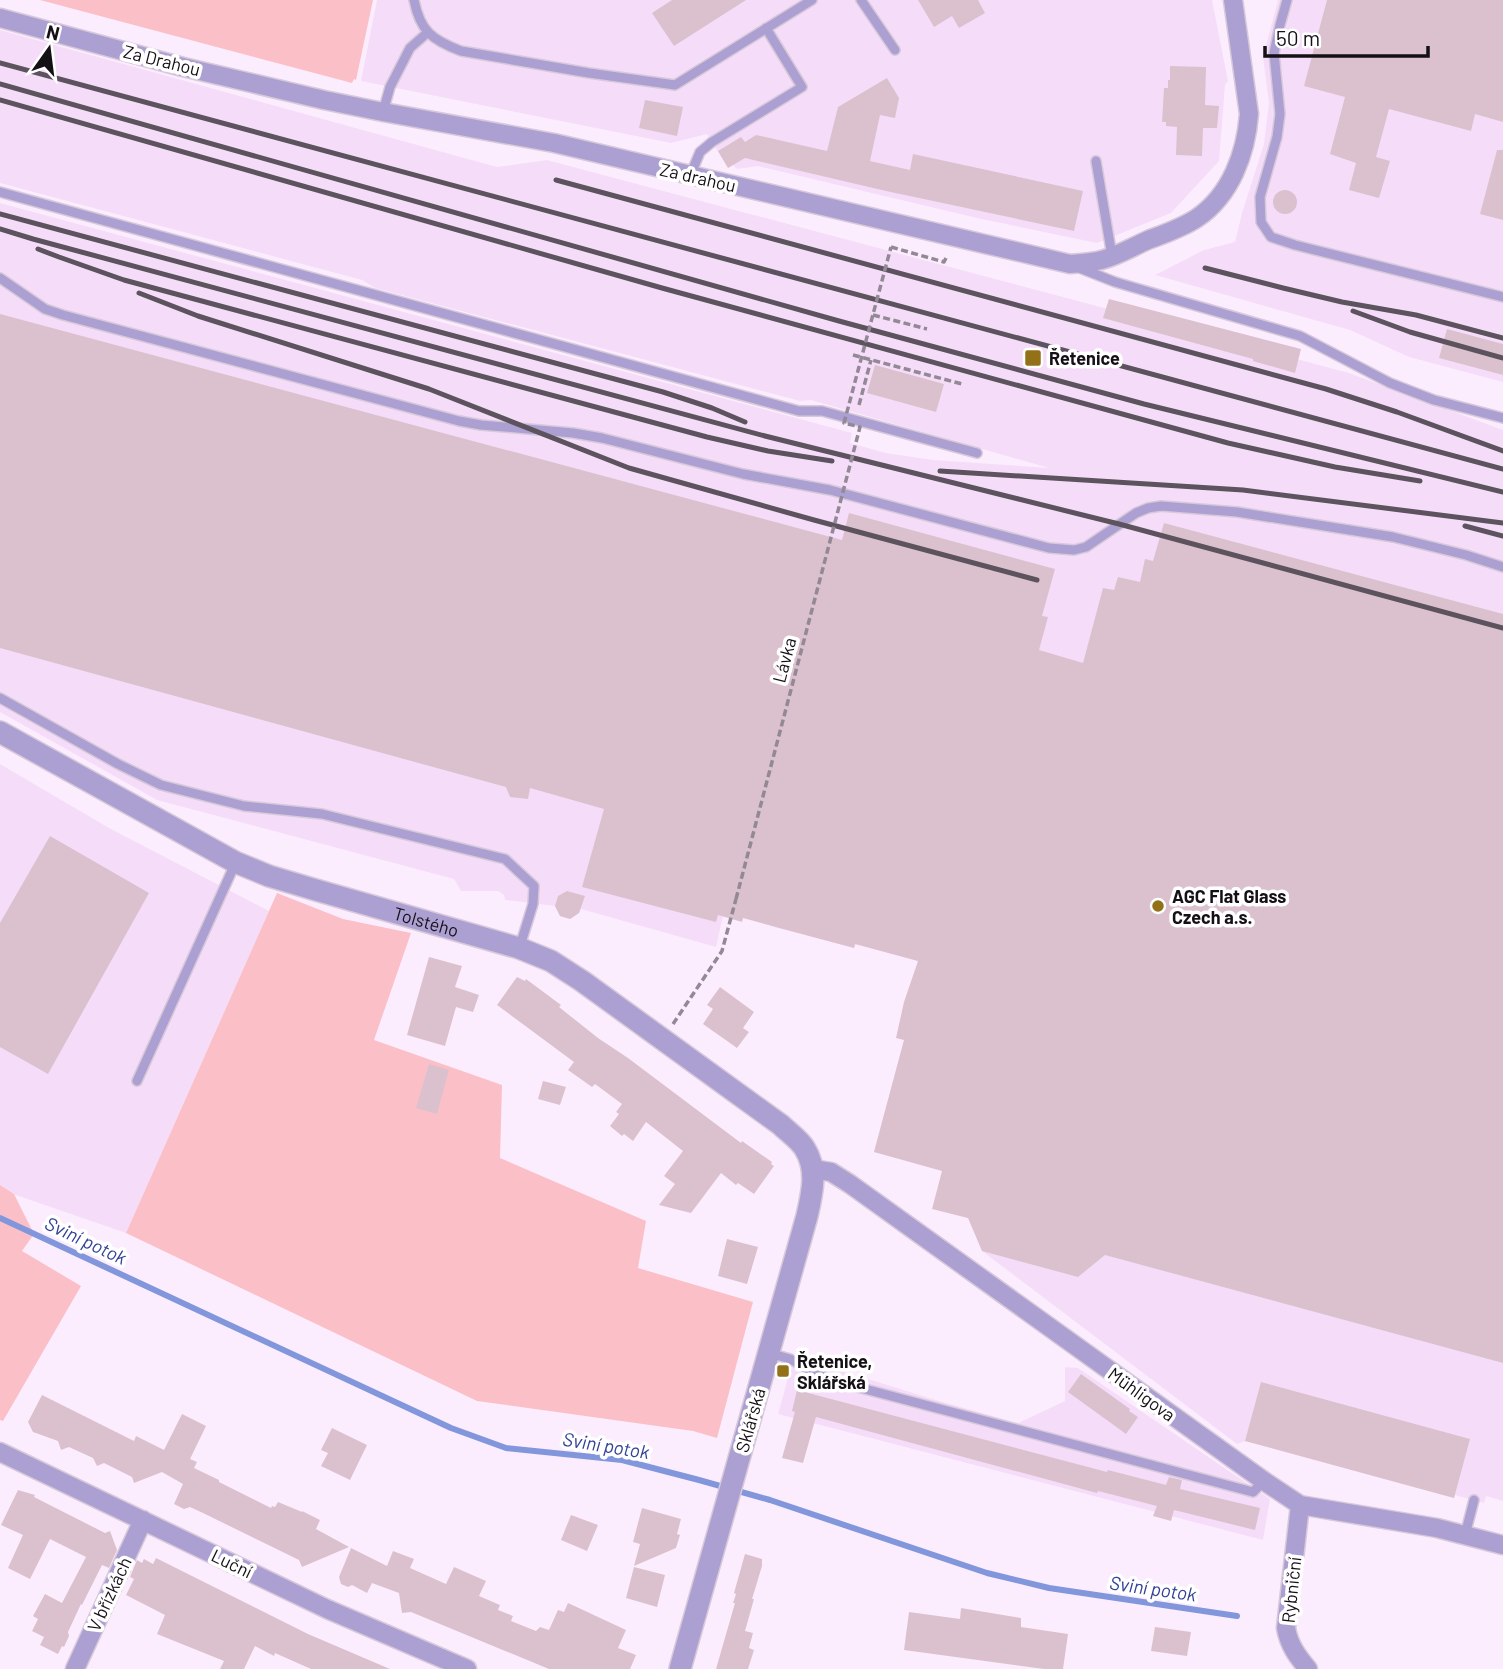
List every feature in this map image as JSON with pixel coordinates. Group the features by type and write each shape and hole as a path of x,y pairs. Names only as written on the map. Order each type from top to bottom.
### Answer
{"street":[{"path":"1070,264 1099,261 1197,218 1226,188 1248,130 1249,114 1233,0"},
{"name":"Za Drahou","path":"0,18 184,67 324,100"},
{"name":"Za drahou","path":"324,100 554,143 1070,264"},
{"name":"Tolstého","path":"0,732 235,862 304,887 519,948 551,961 780,1125 805,1149 813,1169"},
{"name":"Sklářská","path":"680,1669 807,1216 813,1189 813,1169"},
{"name":"Mühligova","path":"813,1169 831,1172 850,1184 1300,1505 1437,1528 1503,1545"},
{"name":"Luční","path":"0,1452 327,1609 467,1669"},
{"name":"Rybniční","path":"1300,1505 1286,1628 1293,1651 1308,1669"},
{"name":"V břízkách","path":"75,1669 143,1520"}],"lane":[{"path":"414,0 417,15 427,33 442,44 461,51 675,85 813,0"},
{"path":"861,0 895,50"},
{"path":"1287,0 1275,53 1280,114 1277,137 1260,197 1261,222 1270,237 1295,246 1503,297"},
{"path":"690,176 700,152 712,142 802,87 766,29"},
{"path":"383,112 390,87 410,48 427,33"},
{"path":"1096,161 1112,256"},
{"path":"0,192 799,411 822,411 857,423 977,453"},
{"path":"1070,264 1115,282 1300,336 1390,383 1434,400 1503,418"},
{"path":"0,278 45,309 63,315 459,421 602,438 743,474 830,490 1049,548 1074,550 1086,547 1136,513 1161,506 1237,512 1393,537 1466,555 1503,568"},
{"path":"0,698 161,785 244,806 321,814 505,859 534,886 533,904 519,948"},
{"path":"136,1081 235,862"},
{"path":"769,1353 790,1359 827,1379 1254,1492 1264,1481"},
{"path":"1465,1535 1474,1500"}],"path":[{"path":"857,423 844,423 891,247 939,260"},
{"path":"873,315 927,329"},
{"path":"853,355 962,384"},
{"name":"Lávka","path":"663,1039 722,951 871,360"}],"shaded area":[{"path":"40,0 373,0 356,80 352,83"},
{"path":"377,0 1212,0 1228,81 1225,85 1219,161 1171,213 1097,243 977,218 758,166 737,169 733,165 728,168 707,134 671,143 361,81"},
{"path":"1278,0 1503,0 1503,382 1409,357 1350,330 1155,275 1204,250 1235,242 1264,144 1269,103 1263,57"},
{"path":"0,30 497,167 547,160 1349,373 1503,430 1503,1501 1486,1496 1484,1503 1455,1495 1454,1498 1245,1441 1237,1444 982,1251 974,1220 933,1208 943,1170 874,1152 925,963 856,944 854,948 770,926 781,884 718,915 723,916 716,947 581,909 570,919 560,916 555,906 505,900 504,895 498,891 461,891 454,879 157,800 0,712 0,203 852,433 850,443 886,453 933,460 1049,468 811,400 800,401 375,288 362,280 0,183"},
{"path":"0,764 109,828 269,911 126,1233 7,1192 0,1187"},
{"path":"277,893 343,919 411,933 374,1040 502,1085 500,1158 646,1221 638,1268 753,1302 717,1438 693,1431 477,1401 126,1233"},
{"path":"0,1185 14,1194 34,1234 22,1251 81,1286 3,1421 0,1420"},
{"path":"794,1356 1018,1423 1065,1401 1065,1367 1078,1368 1270,1499 1263,1540 778,1414"}],"building":[{"path":"672,0 746,0 674,46 652,13"},
{"path":"918,0 978,0 985,13 959,28 952,16 934,27"},
{"path":"1327,0 1503,0 1503,122 1475,114 1471,131 1389,109 1376,157 1390,161 1379,198 1349,190 1356,163 1330,154 1345,97 1304,86"},
{"path":"1170,66 1206,67 1205,105 1219,106 1217,128 1203,128 1202,156 1176,155 1177,127 1166,126 1166,122 1162,122 1164,88 1168,88"},
{"path":"887,78 899,98 895,118 880,115 870,161 910,170 913,154 1083,191 1074,231 745,158 728,168 718,151 741,137 745,142 756,135 827,151 838,107"},
{"path":"645,100 683,107 677,136 639,128"},
{"path":"1497,150 1503,150 1503,220 1480,214"},
{"path":"1285,190 1294,193 1297,202 1294,211 1285,214 1276,211 1273,202 1276,193"},
{"path":"1109,299 1301,349 1295,373 1103,318"},
{"path":"0,314 842,540 849,513 1055,569 1042,616 1048,617 1039,650 1083,663 1103,588 1114,590 1118,577 1140,582 1145,559 1153,561 1164,523 1503,614 1503,1363 1105,1255 1078,1277 982,1251 968,1218 932,1209 942,1171 874,1152 904,1040 896,1038 904,1002 918,961 855,944 854,948 743,918 742,922 718,915 716,922 582,887 604,809 530,788 528,799 510,797 506,787 0,648"},
{"path":"1447,329 1503,344 1503,375 1439,358"},
{"path":"875,365 944,384 936,412 867,393"},
{"path":"50,836 149,893 48,1074 0,1047 0,923"},
{"path":"567,891 585,896 579,913 570,919 560,916 555,906 558,896"},
{"path":"429,957 462,966 455,987 479,995 473,1012 456,1007 445,1046 407,1035"},
{"path":"517,977 525,981 526,979 598,1038 741,1143 742,1141 772,1162 774,1166 754,1194 721,1173 691,1213 659,1205 675,1184 664,1176 683,1151 646,1122 633,1141 610,1126 619,1114 616,1112 622,1104 595,1084 592,1087 568,1070 574,1062 497,1005"},
{"path":"720,987 754,1012 743,1028 749,1032 737,1048 703,1024 713,1009 707,1005"},
{"path":"429,1064 449,1070 437,1114 416,1108"},
{"path":"543,1081 566,1087 560,1105 538,1099"},
{"path":"727,1239 758,1247 747,1284 718,1276"},
{"path":"1081,1374 1138,1417 1126,1434 1068,1392"},
{"path":"1261,1382 1470,1439 1454,1498 1245,1441"},
{"path":"797,1390 1107,1472 1108,1470 1166,1485 1169,1477 1182,1480 1180,1489 1260,1508 1255,1530 1174,1510 1171,1521 1153,1516 1157,1506 1098,1491 1097,1493 816,1417 803,1463 782,1458 795,1412 792,1411"},
{"path":"42,1395 134,1441 136,1436 164,1450 182,1414 206,1426 190,1459 197,1462 194,1468 271,1508 278,1502 320,1520 316,1529 349,1547 302,1567 299,1560 190,1507 184,1509 174,1504 183,1484 162,1472 134,1483 132,1477 104,1463 97,1466 93,1458 69,1447 61,1450 58,1441 33,1432 28,1422"},
{"path":"332,1428 367,1445 350,1480 321,1466 328,1453 321,1450"},
{"path":"18,1490 35,1495 34,1497 105,1533 110,1531 117,1550 109,1568 102,1565 68,1632 64,1647 62,1646 58,1654 40,1645 44,1637 32,1631 38,1619 33,1616 45,1594 62,1603 86,1557 50,1539 30,1579 8,1568 23,1535 1,1525"},
{"path":"642,1508 681,1519 677,1534 680,1535 676,1548 634,1566 640,1544 633,1542"},
{"path":"571,1515 598,1525 587,1551 561,1540"},
{"path":"351,1548 387,1566 393,1551 414,1559 410,1568 446,1584 454,1567 486,1581 479,1596 500,1605 498,1610 513,1616 511,1621 536,1631 540,1627 549,1630 558,1610 564,1612 568,1603 626,1630 618,1648 636,1655 630,1669 549,1669 411,1612 402,1613 399,1593 372,1583 367,1593 352,1585 348,1587 341,1584 339,1577"},
{"path":"745,1554 762,1559 745,1631 753,1633 749,1648 754,1650 748,1669 716,1669 735,1603 734,1593"},
{"path":"156,1558 308,1634 390,1669 311,1669 255,1646 244,1669 220,1669 224,1661 157,1634 165,1615 126,1595 134,1579 130,1577 137,1560 142,1563 144,1559 153,1564"},
{"path":"634,1567 665,1575 657,1607 626,1598"},
{"path":"961,1608 1021,1618 1021,1627 1068,1634 1063,1669 1044,1669 904,1650 909,1612 960,1619"},
{"path":"1155,1627 1191,1632 1187,1656 1151,1651"}],"waterway":[{"name":"Sviní potok","path":"0,1218 451,1428 506,1448 622,1460 770,1500 987,1573 1049,1588 1237,1616"}],"railway":[{"path":"0,63 1503,469"},
{"path":"0,84 839,321 1144,404 1503,492"},
{"path":"0,100 662,288 1228,443 1335,467 1420,481"},
{"path":"556,180 1326,389 1503,451"},
{"path":"0,214 663,392 745,422"},
{"path":"0,229 765,436 1119,524 1503,628"},
{"path":"38,249 124,280 707,437 768,451 832,461"},
{"path":"1205,268 1342,302 1416,315 1503,338"},
{"path":"139,293 198,316 429,389 629,468 1037,580"},
{"path":"1353,311 1410,332 1503,358"},
{"path":"940,471 1243,490 1503,523"},
{"path":"1465,526 1503,536"}],"place":[{"name":"Řetenice","path":"1033,358"},
{"name":"AGC Flat Glass Czech a.s.","path":"1158,906"},
{"name":"Řetenice, Sklářská","path":"783,1371"}]}
